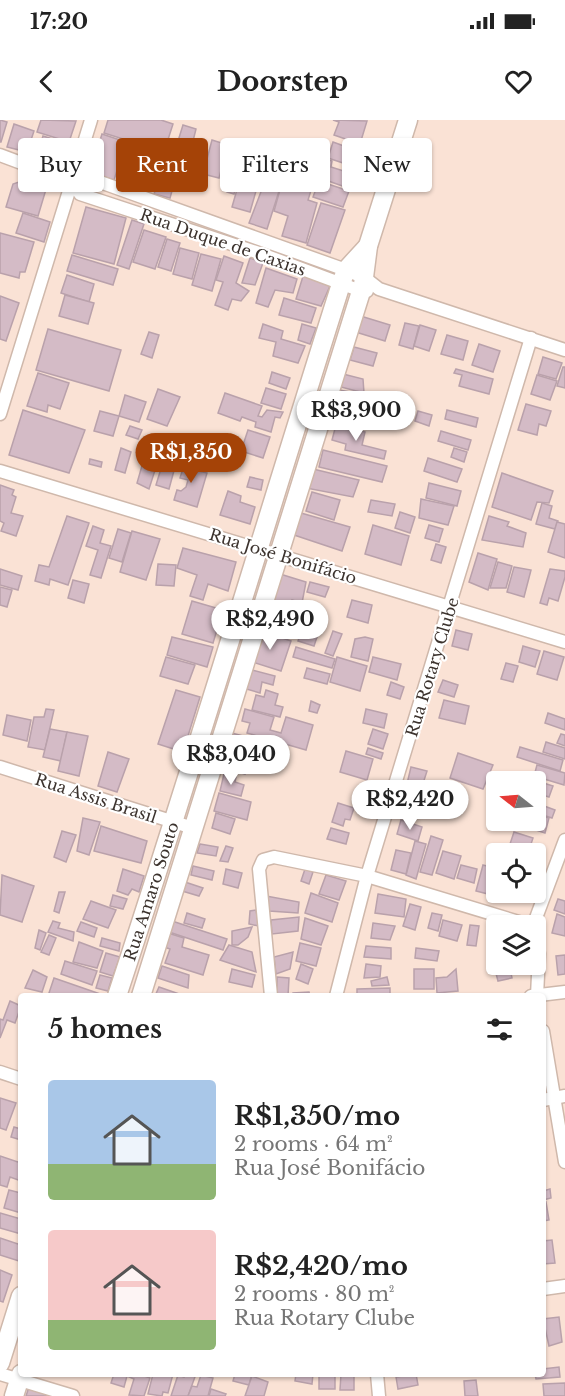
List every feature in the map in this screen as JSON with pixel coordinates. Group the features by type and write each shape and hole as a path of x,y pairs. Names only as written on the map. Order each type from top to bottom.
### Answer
{"street":[{"path":"85,138 91,120"},
{"name":"Rua Amaro Souto","path":"142,993 279,555 368,286 368,246 408,120"},
{"name":"Rua Duque de Caxias","path":"0,155 18,162"},
{"name":"Rua Duque de Caxias","path":"104,183 263,240 368,286 565,350"},
{"path":"0,414 69,192"},
{"name":"Rua Duque de Caxias","path":"79,192 259,253 344,277"},
{"path":"175,224 180,210"},
{"path":"259,253 263,240"},
{"name":"Rua Amaro Souto","path":"118,993 174,823 257,548 344,277 368,246"},
{"name":"Rua Rotary Clube","path":"336,993 339,976 367,876 531,339"},
{"name":"Rua José Bonifácio","path":"0,471 565,642"},
{"name":"Rua Assis Brasil","path":"0,767 193,828"},
{"path":"536,915 565,840"},
{"path":"271,993 259,869 263,860 274,857 367,876 496,915"},
{"path":"535,993 537,975"},
{"path":"546,995 565,992"},
{"path":"546,1049 565,1162"},
{"path":"0,1072 18,1078"},
{"path":"546,1289 565,1286"},
{"path":"0,1363 18,1306"},
{"path":"0,1374 18,1383 73,1396"},
{"path":"377,1377 379,1396"}],"building":[{"path":"0,120 7,122 1,142 0,142"},
{"path":"41,120 76,121 70,138 56,138 37,132"},
{"path":"108,120 161,120 173,124 168,138 120,138 104,133"},
{"path":"333,120 367,121 362,138 343,138 334,135 339,122"},
{"path":"14,124 34,131 32,138 18,138 18,150 7,147"},
{"path":"183,125 196,129 194,138 179,138"},
{"path":"102,134 116,139 114,180 104,177 104,138 101,138"},
{"path":"212,140 220,142 219,178 208,175 208,155"},
{"path":"333,142 342,145 342,163 330,159"},
{"path":"330,160 332,161 331,167 342,170 342,186 330,182"},
{"path":"18,182 18,192 45,192 38,216 6,207 13,184"},
{"path":"330,185 342,189 342,192 349,192 343,207 313,197 315,192 330,192"},
{"path":"155,192 172,192 170,198 154,194"},
{"path":"236,192 256,192 250,212 232,207"},
{"path":"261,192 279,192 267,229 249,223"},
{"path":"279,192 311,192 308,200 317,203 306,243 282,236 288,216 274,211"},
{"path":"321,203 345,210 330,253 307,245"},
{"path":"86,207 126,218 114,264 73,253"},
{"path":"23,213 50,222 44,242 16,233"},
{"path":"132,220 144,224 129,269 117,265"},
{"path":"144,230 166,237 155,269 133,262"},
{"path":"0,233 34,242 25,272 20,272 19,278 0,273"},
{"path":"167,239 180,243 171,271 158,267"},
{"path":"180,248 199,253 192,279 173,274"},
{"path":"201,254 221,259 212,291 192,285"},
{"path":"72,255 118,269 113,285 67,271"},
{"path":"224,256 243,263 236,283 249,291 241,301 232,299 228,310 215,305 223,282 216,280"},
{"path":"250,258 263,263 255,285 242,283"},
{"path":"266,268 297,279 293,293 275,290 268,307 256,303"},
{"path":"304,273 330,286 321,306 296,299"},
{"path":"67,275 94,284 89,302 61,293"},
{"path":"65,295 94,303 88,324 59,316"},
{"path":"0,296 19,303 6,341 0,339"},
{"path":"284,298 316,308 311,323 279,315"},
{"path":"354,314 390,325 385,341 349,330"},
{"path":"405,323 419,326 413,349 399,345"},
{"path":"263,324 283,331 281,339 305,346 298,363 273,356 276,342 259,338"},
{"path":"302,324 316,328 310,344 298,340"},
{"path":"420,325 436,330 429,351 414,346"},
{"path":"48,329 121,350 109,391 36,370"},
{"path":"149,332 159,335 152,358 141,354"},
{"path":"447,335 468,341 463,360 441,354"},
{"path":"479,344 500,351 493,372 472,365"},
{"path":"354,347 377,353 373,366 350,360"},
{"path":"543,357 562,363 556,379 538,374"},
{"path":"563,367 565,367 565,388 557,386"},
{"path":"456,369 493,379 489,394 459,386 462,375 454,373"},
{"path":"272,372 290,378 286,389 269,383"},
{"path":"38,373 69,383 60,409 48,405 47,412 27,406"},
{"path":"343,374 363,379 364,393 341,387"},
{"path":"537,375 557,381 550,400 531,394"},
{"path":"266,388 286,394 281,409 261,403"},
{"path":"158,389 180,397 167,426 147,419"},
{"path":"334,389 361,394 358,411 330,405"},
{"path":"225,393 262,406 258,416 262,417 267,410 283,412 280,418 275,417 271,432 255,427 256,422 242,417 240,421 218,413"},
{"path":"125,395 146,402 139,422 119,416"},
{"path":"369,403 377,405 376,422 364,420 362,428 327,421 330,408 366,416"},
{"path":"526,404 551,411 546,426 539,424 537,435 518,430"},
{"path":"23,410 85,430 69,473 9,455"},
{"path":"447,410 478,418 476,427 445,419"},
{"path":"100,411 119,416 113,436 94,431"},
{"path":"418,411 432,415 429,426 415,421"},
{"path":"336,425 365,432 362,445 386,451 384,459 345,450 346,444 332,440"},
{"path":"130,426 142,430 138,439 126,435"},
{"path":"248,430 270,437 263,458 241,451"},
{"path":"441,431 471,440 468,450 438,441"},
{"path":"150,438 164,442 149,489 137,483"},
{"path":"170,439 182,441 169,489 156,485"},
{"path":"191,445 205,450 202,458 188,454"},
{"path":"121,448 131,452 125,473 115,470"},
{"path":"454,448 467,452 464,462 451,457"},
{"path":"323,450 387,466 382,482 319,467"},
{"path":"428,458 462,469 457,482 424,471"},
{"path":"90,459 102,462 101,467 89,464"},
{"path":"186,459 201,464 199,471 207,473 197,507 174,500 177,490 181,491 186,487 188,480 180,478"},
{"path":"313,469 359,480 353,497 306,488"},
{"path":"502,473 553,491 549,503 537,502 531,520 492,507"},
{"path":"250,477 263,480 261,490 247,487"},
{"path":"429,483 461,491 457,506 426,498"},
{"path":"0,485 14,490 12,495 16,497 11,513 23,516 16,536 1,531 4,523 0,521"},
{"path":"228,491 241,496 240,502 255,507 250,524 220,515"},
{"path":"312,492 340,500 334,520 306,511"},
{"path":"421,499 454,506 448,525 419,518"},
{"path":"371,500 395,504 392,516 368,512"},
{"path":"542,503 552,506 549,518 558,521 555,529 536,524"},
{"path":"400,512 415,517 410,533 395,528"},
{"path":"301,513 350,527 342,551 294,535"},
{"path":"67,516 89,523 68,585 50,579 49,585 35,581 39,565 49,567"},
{"path":"489,516 509,522 507,526 526,533 523,547 482,540"},
{"path":"557,522 565,524 565,558 548,552"},
{"path":"373,525 409,536 401,565 365,554"},
{"path":"429,525 443,529 439,542 425,538"},
{"path":"93,526 104,530 100,543 111,546 101,578 90,575 98,550 86,546"},
{"path":"118,529 131,533 122,562 109,558"},
{"path":"132,531 160,539 146,580 120,572"},
{"path":"436,544 446,547 441,563 431,560"},
{"path":"183,548 236,562 228,591 208,584 203,600 190,596 197,575 177,568"},
{"path":"478,553 497,559 488,590 469,582"},
{"path":"498,562 512,566 506,588 490,588"},
{"path":"158,564 176,565 174,586 156,585"},
{"path":"514,567 531,570 524,597 507,592"},
{"path":"0,569 22,576 18,590 0,585"},
{"path":"550,569 565,571 565,577 558,601 549,598 547,605 540,603"},
{"path":"280,574 306,582 302,603 292,600 290,607 297,610 294,620 268,612"},
{"path":"73,580 89,584 84,603 68,598"},
{"path":"310,582 329,587 325,597 307,592"},
{"path":"0,587 12,590 7,607 0,605"},
{"path":"352,600 372,605 368,623 347,617"},
{"path":"192,601 223,610 213,643 182,634"},
{"path":"273,616 294,623 290,635 269,629"},
{"path":"259,630 291,641 281,671 249,661"},
{"path":"456,630 472,634 468,650 452,646"},
{"path":"333,631 342,634 333,656 325,653"},
{"path":"301,632 317,637 314,646 298,641"},
{"path":"172,637 213,647 207,667 167,655"},
{"path":"365,637 373,639 368,661 351,657 355,639"},
{"path":"523,646 540,651 535,667 519,662"},
{"path":"296,647 335,659 332,668 293,657"},
{"path":"544,651 564,657 557,680 537,674"},
{"path":"166,657 195,665 188,684 160,676"},
{"path":"337,657 367,666 360,691 330,682"},
{"path":"373,657 401,664 397,680 369,672"},
{"path":"506,663 518,666 513,682 501,679"},
{"path":"307,668 330,674 327,684 304,678"},
{"path":"248,669 275,676 273,685 262,682 260,693 243,688"},
{"path":"443,680 458,685 454,697 438,692"},
{"path":"391,682 404,687 400,699 387,695"},
{"path":"176,690 200,697 183,752 158,744"},
{"path":"266,690 278,694 275,705 283,707 280,717 252,710 256,695 264,697"},
{"path":"444,700 469,706 465,724 439,718"},
{"path":"311,701 320,705 317,713 309,711"},
{"path":"46,709 54,710 45,750 28,747 34,717 44,717"},
{"path":"245,709 274,717 270,730 281,733 286,717 313,725 306,750 247,733 250,723 242,721"},
{"path":"366,709 387,714 384,728 363,723"},
{"path":"548,713 565,719 565,730 545,723"},
{"path":"7,715 31,720 27,741 3,735"},
{"path":"50,729 67,732 61,761 43,757"},
{"path":"373,729 388,734 383,749 368,744"},
{"path":"67,732 88,736 79,776 58,771"},
{"path":"228,732 247,737 244,748 259,752 255,768 247,766 245,774 219,767"},
{"path":"561,734 565,735 565,746 557,743"},
{"path":"546,742 565,748 565,759 543,752"},
{"path":"520,747 563,760 560,771 517,757"},
{"path":"368,748 383,753 381,759 366,754"},
{"path":"346,751 373,759 367,780 340,772"},
{"path":"108,752 129,759 117,792 98,786"},
{"path":"458,753 493,765 490,771 486,771 483,789 450,778"},
{"path":"537,765 565,773 564,785 546,780 546,771 535,771"},
{"path":"411,767 427,771 420,793 406,788"},
{"path":"224,774 236,777 235,782 244,785 241,796 220,791"},
{"path":"546,784 553,786 549,797 546,796"},
{"path":"219,793 251,802 247,820 214,811"},
{"path":"406,794 436,802 433,815 403,808"},
{"path":"338,803 354,808 350,820 345,819 343,826 332,822"},
{"path":"546,807 555,810 552,818 546,816"},
{"path":"216,813 235,819 230,834 212,828"},
{"path":"83,818 100,822 89,855 77,851"},
{"path":"401,820 422,827 418,841 397,834"},
{"path":"101,826 147,841 141,863 94,851"},
{"path":"331,828 349,833 346,844 327,839"},
{"path":"62,831 76,835 66,862 54,857"},
{"path":"514,832 533,838 531,843 510,843"},
{"path":"431,836 443,840 432,875 420,872"},
{"path":"415,841 426,844 416,879 406,875"},
{"path":"200,844 218,847 216,856 197,853"},
{"path":"226,846 233,848 228,862 220,861"},
{"path":"396,850 411,853 406,874 391,870"},
{"path":"443,851 461,856 454,879 436,873"},
{"path":"461,865 477,869 474,883 457,878"},
{"path":"483,865 486,866 486,894 476,891"},
{"path":"193,866 214,871 212,880 191,875"},
{"path":"123,869 144,876 139,892 132,889 128,895 117,891"},
{"path":"226,869 242,873 238,888 223,884"},
{"path":"305,869 313,872 309,884 301,881"},
{"path":"2,875 34,886 22,922 0,915"},
{"path":"326,875 346,881 339,900 319,894"},
{"path":"185,882 203,888 199,896 182,891"},
{"path":"59,892 65,892 59,913 54,911"},
{"path":"311,893 338,903 332,922 305,913"},
{"path":"378,894 406,899 404,917 375,913"},
{"path":"113,895 127,899 123,909 110,906"},
{"path":"266,896 299,902 298,913 269,911"},
{"path":"558,899 565,901 565,914 554,910"},
{"path":"91,901 116,910 108,928 83,919"},
{"path":"410,904 421,907 415,930 403,926"},
{"path":"256,910 259,926 249,924 250,911"},
{"path":"187,913 205,919 202,928 184,923"},
{"path":"432,913 442,915 438,931 428,928"},
{"path":"557,914 565,917 565,936 552,933"},
{"path":"299,917 298,931 272,934 271,920"},
{"path":"305,918 328,926 321,945 301,939"},
{"path":"443,920 462,925 457,941 439,936"},
{"path":"53,921 60,923 58,928 74,932 73,941 48,932"},
{"path":"172,921 227,939 223,950 169,932"},
{"path":"81,922 97,928 94,937 77,931"},
{"path":"373,923 395,926 390,940 371,938"},
{"path":"470,925 479,926 476,946 467,945"},
{"path":"252,927 248,937 238,945 232,945 232,931"},
{"path":"39,930 46,933 40,950 35,948"},
{"path":"168,933 184,938 182,947 209,955 203,975 165,963 170,949 164,947"},
{"path":"49,935 56,938 49,955 41,952"},
{"path":"102,938 120,943 119,951 100,946"},
{"path":"79,942 103,951 97,968 73,962"},
{"path":"300,943 321,948 316,966 296,961"},
{"path":"229,945 252,952 256,972 220,960"},
{"path":"366,946 391,948 391,959 364,957"},
{"path":"416,948 439,951 437,961 415,958"},
{"path":"293,952 290,969 276,974 274,957"},
{"path":"106,953 120,957 113,976 100,972"},
{"path":"565,955 565,974 558,975 556,956"},
{"path":"65,961 97,971 92,985 61,974"},
{"path":"301,964 313,969 308,984 296,979"},
{"path":"366,964 381,966 380,977 364,978"},
{"path":"162,966 189,975 188,988 158,978"},
{"path":"232,969 255,975 252,987 229,982"},
{"path":"414,969 434,969 434,989 414,989"},
{"path":"456,969 458,991 437,993 436,978 447,977"},
{"path":"33,970 47,977 42,992 25,988"},
{"path":"100,975 112,978 108,991 96,988"},
{"path":"496,975 511,975 512,978 498,981"},
{"path":"277,977 289,978 288,993 277,993"},
{"path":"387,977 389,985 372,986 371,981"},
{"path":"54,978 97,993 49,993"},
{"path":"159,987 176,993 156,993"},
{"path":"390,988 390,993 357,993 357,989"},
{"path":"10,1001 18,1005 15,1023 7,1020 0,1038 0,1019 3,1020"},
{"path":"0,1098 16,1103 6,1130 0,1128"},
{"path":"14,1127 18,1128 18,1139 11,1137"},
{"path":"0,1156 18,1162 18,1180 10,1177 7,1187 0,1185"},
{"path":"550,1189 551,1198 546,1199 546,1190"},
{"path":"9,1190 18,1192 18,1212 4,1208"},
{"path":"546,1202 549,1220 546,1220"},
{"path":"0,1213 18,1218 18,1233 0,1228"},
{"path":"0,1238 18,1244 18,1261 0,1255"},
{"path":"552,1240 555,1263 546,1264 546,1241"},
{"path":"0,1270 12,1275 3,1302 0,1301"},
{"path":"559,1317 562,1342 549,1346 546,1319"},
{"path":"559,1367 560,1377 536,1379 536,1377 546,1377 546,1369"},
{"path":"113,1377 127,1377 124,1387 111,1383"},
{"path":"129,1377 150,1378 144,1396 129,1395 134,1379"},
{"path":"152,1377 172,1377 168,1393 163,1392 162,1396 148,1394"},
{"path":"177,1377 195,1377 188,1396 171,1396"},
{"path":"200,1377 213,1378 208,1396 188,1396 192,1386 197,1387"},
{"path":"234,1377 251,1377 249,1385 233,1381"},
{"path":"252,1377 268,1382 264,1396 245,1396"},
{"path":"296,1377 313,1377 312,1384 295,1381"},
{"path":"319,1377 335,1377 335,1389 319,1389"},
{"path":"341,1377 354,1377 354,1390 340,1390"},
{"path":"396,1377 417,1377 418,1385 398,1389"},
{"path":"476,1380 478,1396 465,1396 464,1381"},
{"path":"565,1383 565,1396 544,1396 543,1384"},
{"path":"29,1387 47,1394 46,1396 26,1396"},
{"path":"211,1389 226,1394 225,1396 209,1396"}]}
